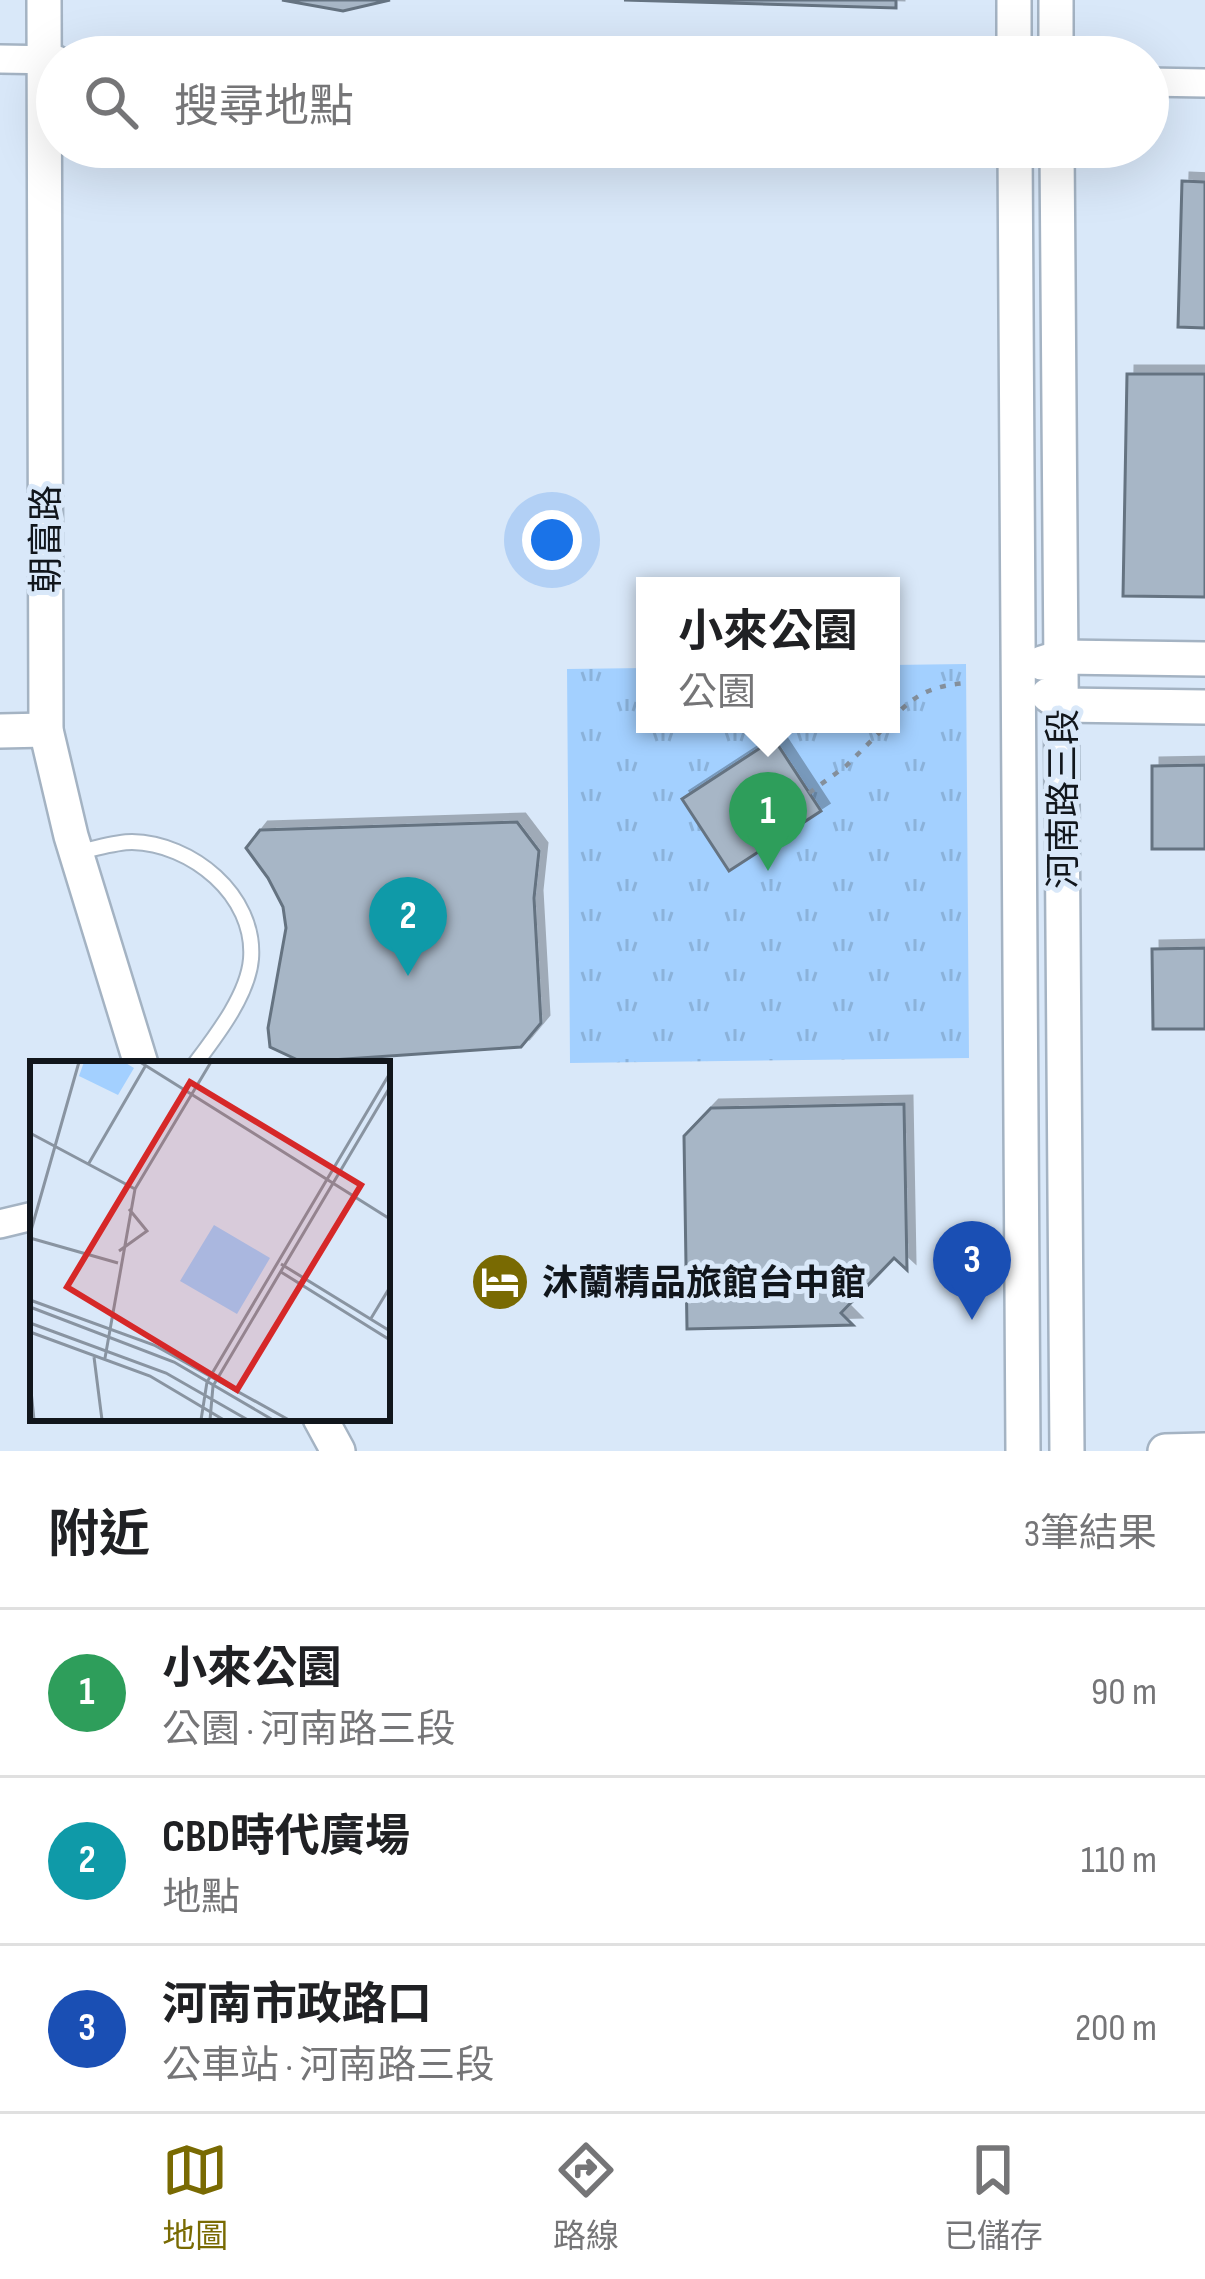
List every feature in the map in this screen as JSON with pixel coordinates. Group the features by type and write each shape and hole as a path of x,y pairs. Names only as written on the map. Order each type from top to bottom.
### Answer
{"street":[{"name":"朝富路","path":"44,0 48,36"},
{"path":"1014,0 1014,36"},
{"path":"1056,0 1057,36"},
{"path":"0,59 36,60"},
{"path":"1169,82 1205,83"},
{"name":"朝富路","path":"50,168 46,730 76,852 140,1061"},
{"name":"河南路三段","path":"1015,168 1023,1451"},
{"name":"河南路三段","path":"1057,168 1067,1451"},
{"path":"1018,672 1061,657 1205,659"},
{"path":"1018,672 1061,705 1205,707"},
{"path":"0,731 46,730"},
{"path":"0,1224 30,1217"},
{"path":"322,1421 338,1451"},
{"path":"1165,1451 1205,1450"}],"lane":[{"path":"76,852 131,842 176,850 217,875 242,910 252,958 242,991 197,1061"}],"path":[{"path":"900,712 920,692 966,683"},
{"path":"809,793 879,733"}],"green space":[{"path":"966,664 969,1058 570,1063 567,669 636,668 636,733 900,733 900,665"}],"building":[{"path":"282,0 390,0 343,11"},
{"path":"624,0 896,0 896,8"},
{"path":"1182,181 1205,182 1205,328 1178,327"},
{"path":"1127,374 1205,374 1205,597 1123,596"},
{"path":"774,739 821,811 729,871 682,799"},
{"path":"1205,765 1205,849 1152,849 1152,766"},
{"path":"517,822 539,851 534,898 541,1023 521,1047 300,1061 270,1047 268,1028 286,928 283,907 246,848 260,830"},
{"path":"1205,948 1205,1029 1153,1029 1152,949"},
{"path":"904,1104 907,1270 894,1258 841,1313 853,1325 687,1329 684,1136 711,1108"}],"place":[{"name":"小來公園","path":"768,871"},
{"name":"CBD時代廣場","path":"408,976"},
{"name":"沐蘭精品旅館台中館","path":"500,1282"},
{"name":"河南市政路口","path":"972,1320"}]}
